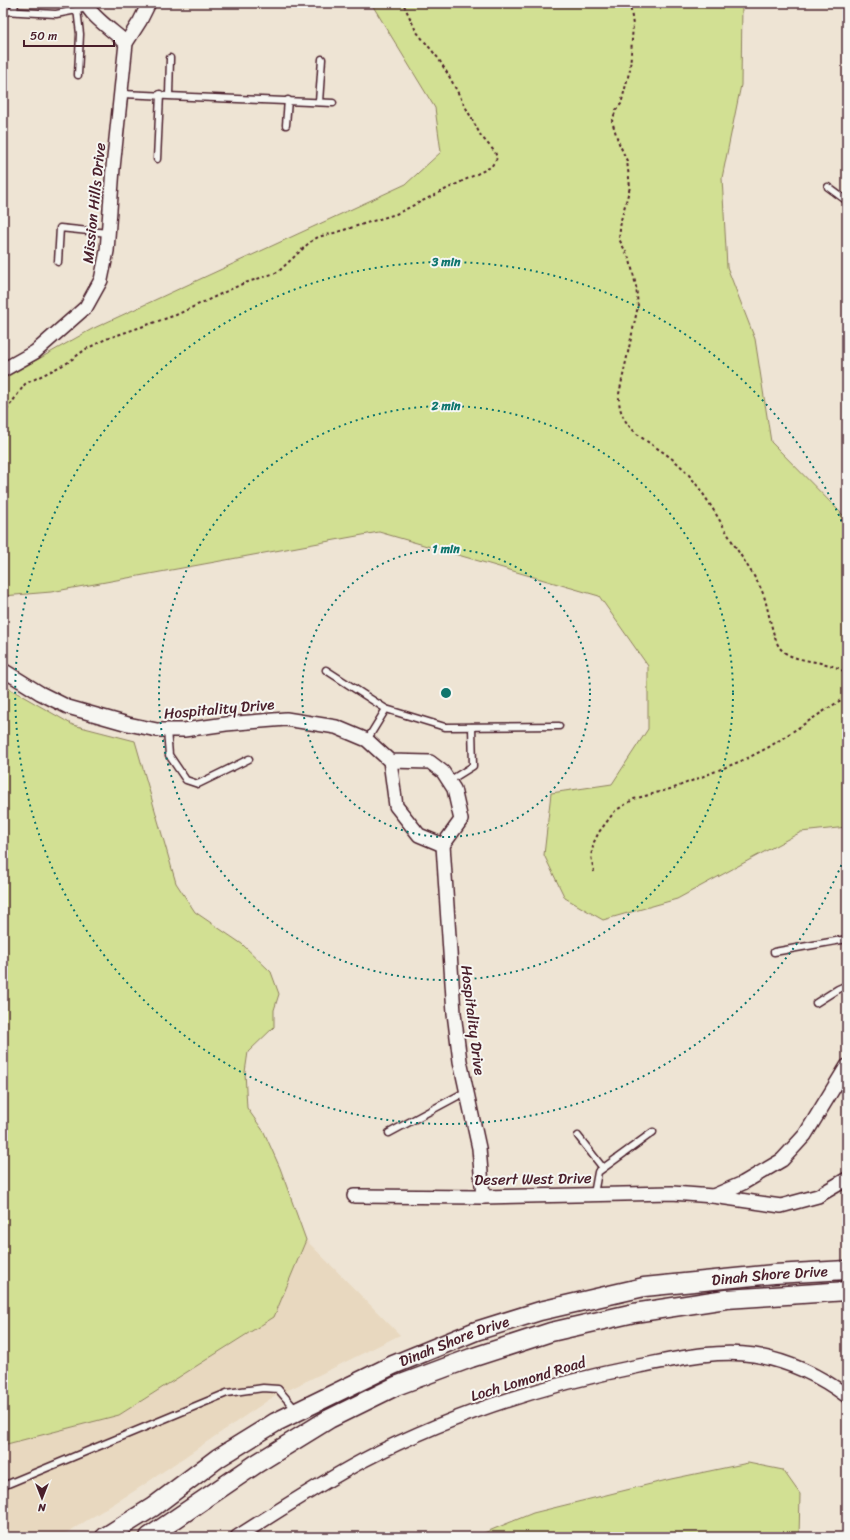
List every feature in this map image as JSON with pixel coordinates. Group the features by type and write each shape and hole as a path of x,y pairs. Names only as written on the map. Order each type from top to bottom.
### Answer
{"main road":[{"name":"Dinah Shore Drive","path":"105,1537 152,1507 218,1458 276,1422 393,1365 476,1331 540,1311 644,1287 774,1274 847,1270"},
{"name":"Dinah Shore Drive","path":"149,1537 256,1464 329,1419 396,1386 471,1358 551,1332 634,1312 726,1299 847,1290"}],"street":[{"name":"Mission Hills Drive","path":"4,368 35,352 86,307 101,280 107,251 113,168 122,94 126,43 140,21 148,3"},
{"path":"83,7 126,43"},
{"path":"106,25 120,27 140,21"},
{"name":"Hospitality Drive","path":"3,670 40,693 68,707 128,724 157,730 184,730 226,724 286,719 336,727 367,740 390,761"},
{"path":"390,761 430,762 443,772 449,781 454,788 461,820 443,845 419,835 396,806 390,761"},
{"name":"Hospitality Drive","path":"443,845 454,1013 460,1061 479,1148 483,1197"},
{"name":"Desert West Drive","path":"713,1196 743,1183 782,1160 805,1134 847,1066"},
{"name":"Desert West Drive","path":"354,1196 483,1197 672,1193 713,1196 782,1206 818,1196 847,1179"},
{"name":"Loch Lomond Road","path":"237,1537 297,1498 362,1461 418,1435 498,1403 602,1373 716,1353 753,1355 783,1362 808,1371 828,1382 847,1396"}],"lane":[{"path":"14,12 15,3"},
{"path":"3,11 56,14 83,7 78,75"},
{"path":"169,95 170,58"},
{"path":"319,102 322,59"},
{"path":"122,94 160,94 333,103"},
{"path":"157,159 160,94"},
{"path":"286,125 288,100"},
{"path":"828,187 847,201"},
{"path":"58,262 60,228 108,233"},
{"path":"326,670 386,709 445,727 559,726"},
{"path":"367,740 386,709"},
{"path":"449,781 473,766 472,727"},
{"path":"167,730 169,755 186,780 191,783 198,784 249,759"},
{"path":"774,952 847,939"},
{"path":"816,1002 838,989 847,986"},
{"path":"389,1133 467,1091"},
{"path":"594,1194 598,1172 652,1132"},
{"path":"578,1136 604,1168"},
{"path":"3,1486 227,1393 263,1388 278,1389 298,1411"}],"path":[{"path":"3,415 25,384 67,364 86,348 106,339 176,315 242,284 265,278 278,272 310,242 318,237 396,214 492,167 497,158 495,152 482,136 438,58 416,31 403,3"},
{"path":"630,3 633,25 630,69 621,104 616,110 612,121 618,142 627,161 630,187 621,220 619,239 630,260 638,297 638,306 619,394 621,415 631,429 677,462 700,489 764,595 780,648 790,655 837,667 847,674"},
{"path":"594,872 591,856 594,842 599,832 615,811 634,799 674,788 746,759 769,747 847,696"}],"shaded area":[{"path":"306,1240 400,1335 270,1399 136,1490 60,1537 3,1537 3,1445 119,1415 274,1317"}],"green space":[{"path":"371,3 742,3 741,85 722,178 727,267 755,339 771,442 847,519 847,827 801,832 677,899 603,920 565,898 544,855 551,793 612,784 648,729 648,666 599,596 379,532 51,592 3,596 3,379 92,329 406,184 441,152 435,108"},
{"path":"3,685 73,725 135,741 176,883 195,912 242,944 271,972 279,994 274,1010 274,1027 248,1052 245,1072 247,1108 264,1132 280,1168 306,1240 274,1317 119,1415 3,1445"},
{"path":"748,1463 783,1470 800,1494 799,1537 474,1537 533,1513 671,1479"}]}
